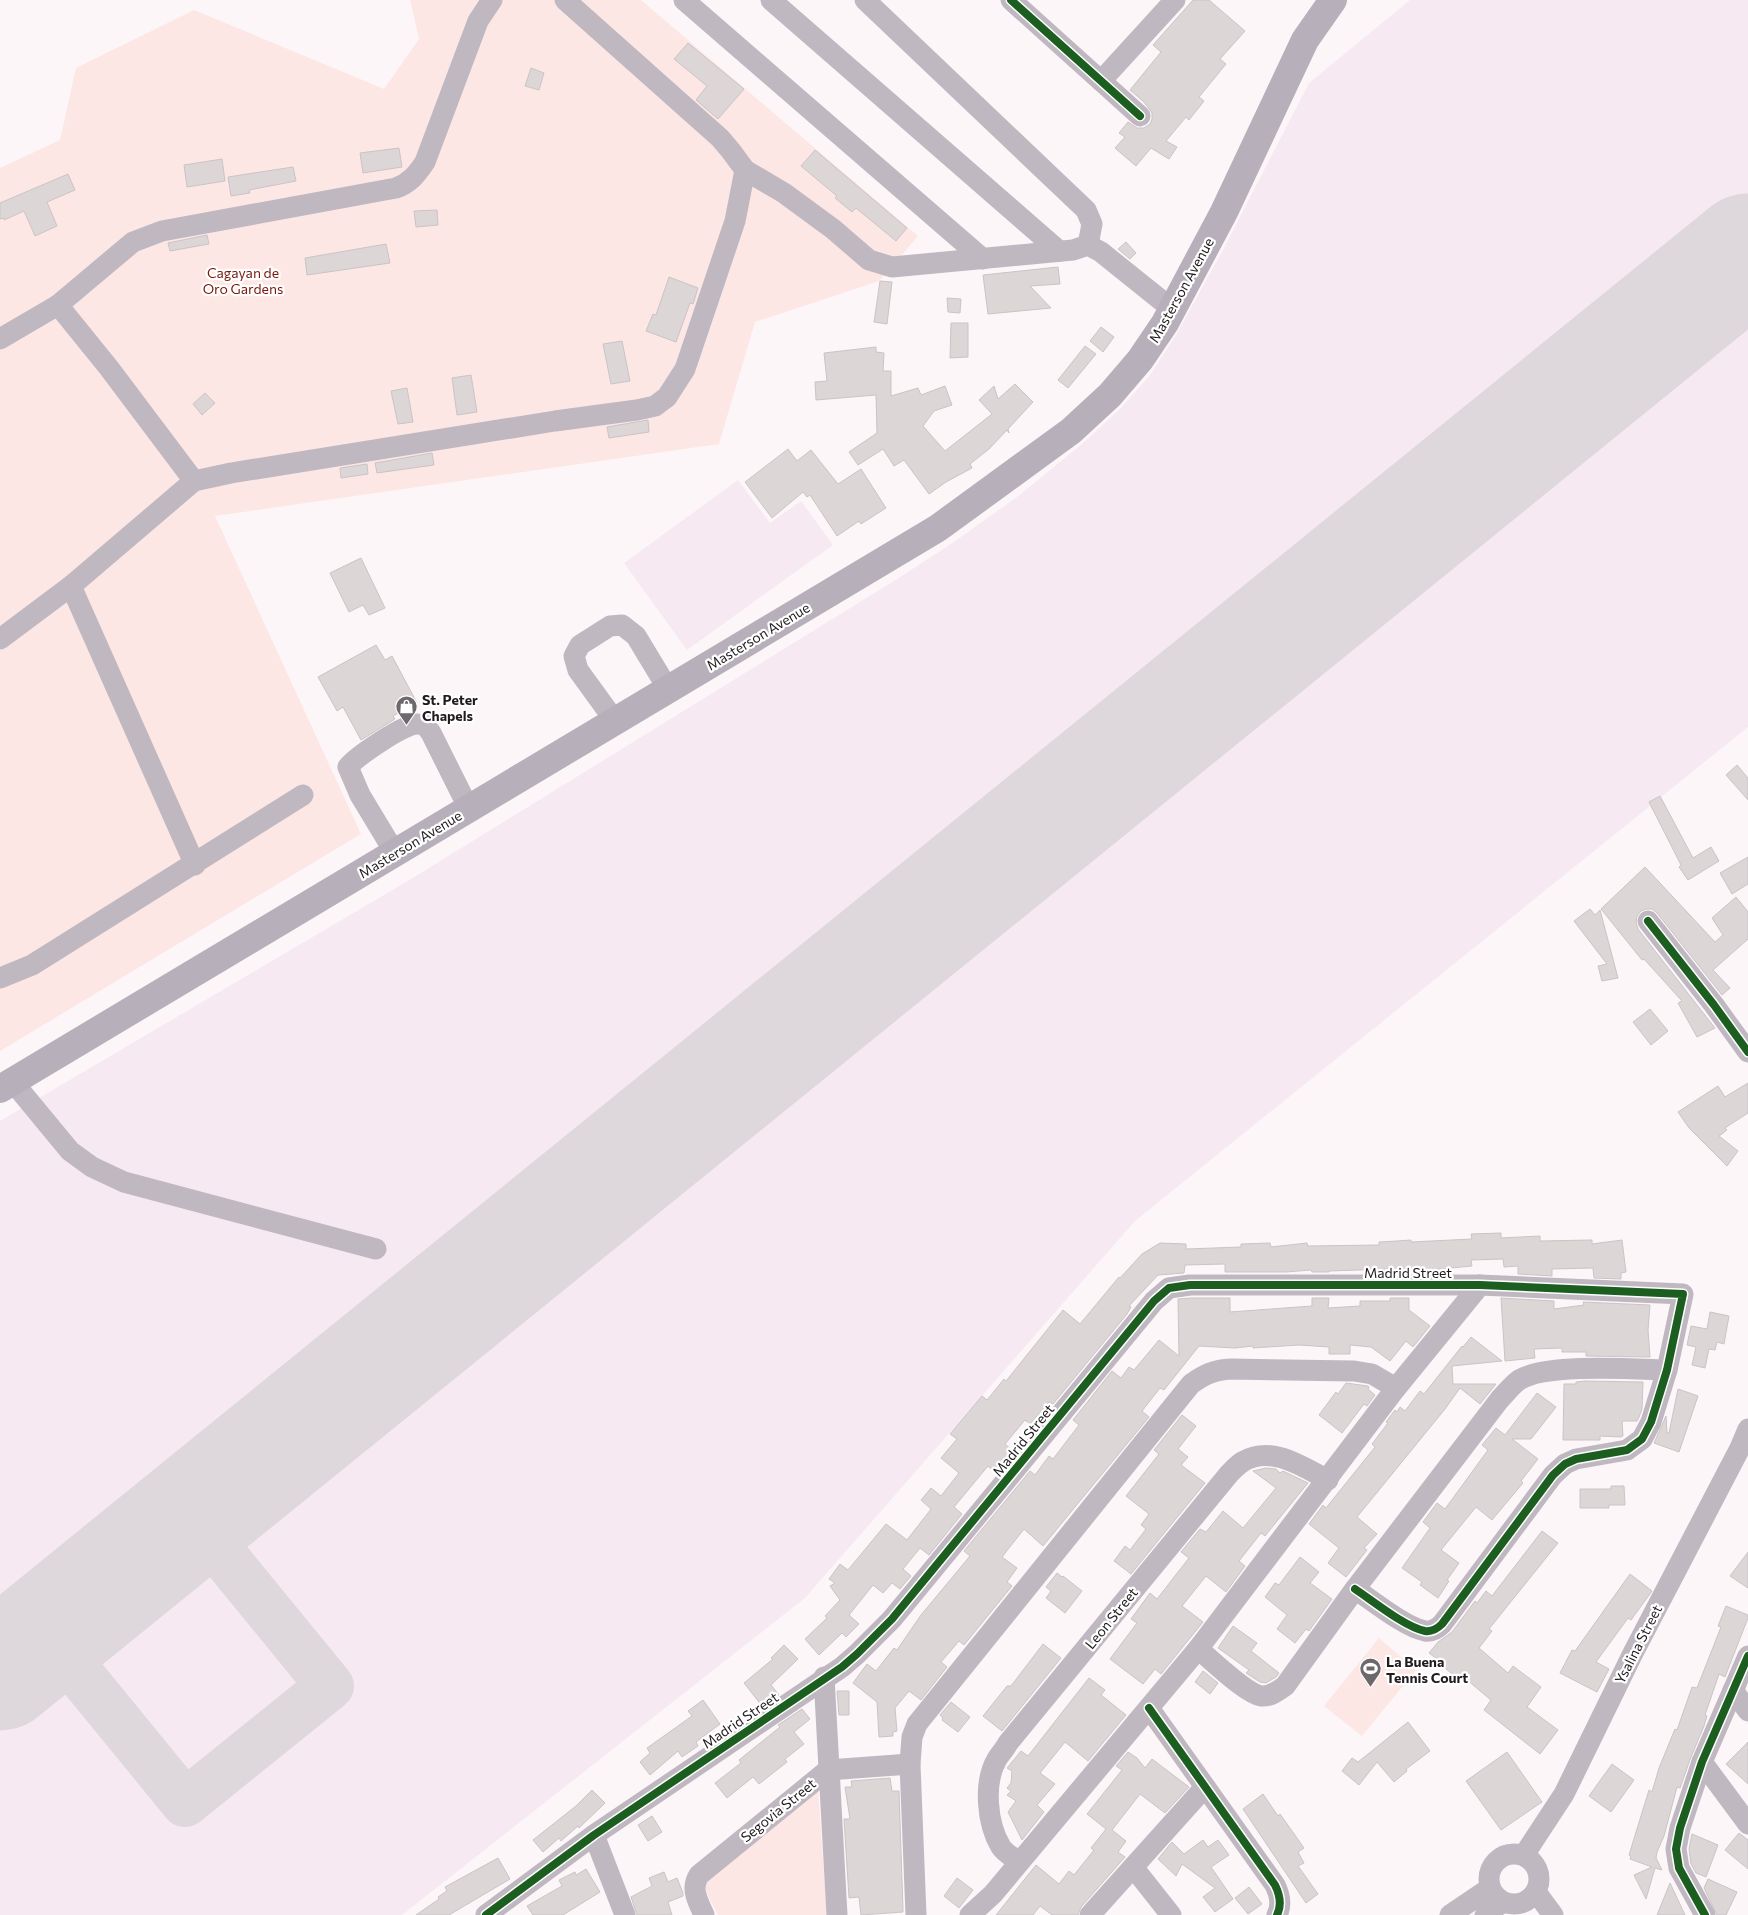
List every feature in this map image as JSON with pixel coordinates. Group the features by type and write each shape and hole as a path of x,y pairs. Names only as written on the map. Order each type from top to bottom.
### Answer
{"main road":[{"name":"Masterson Avenue","path":"6,1086 938,528 1071,431 1110,394 1140,360 1165,323 1224,212 1305,40 1333,0"}],"street":[{"path":"0,339 58,305 133,242 162,231 405,185 426,162 478,21 492,0"},
{"path":"565,0 720,138 732,150 746,170 784,193 833,229 869,260 892,267 1059,252 1088,245 1102,252 1172,309"},
{"path":"684,0 983,259"},
{"path":"771,0 1059,252"},
{"path":"865,0 1086,210 1092,224 1088,245"},
{"path":"1101,81 1175,0"},
{"path":"1016,2 1140,116"},
{"path":"0,639 71,586 194,481 231,472 654,406 667,397 685,368 735,221 746,170"},
{"path":"58,305 109,368 194,481"},
{"path":"71,586 194,865"},
{"path":"615,721 578,670 574,656 580,645 610,626 622,625 636,636 668,689"},
{"path":"395,853 360,795 348,766 356,757 404,728 416,724 425,726 431,733 469,809"},
{"path":"0,978 32,964 304,795"},
{"path":"1648,921 1745,1042"},
{"path":"6,1086 70,1152 92,1167 124,1182 376,1249"},
{"name":"Madrid Street","path":"486,1915 594,1835 842,1667 857,1654 892,1619 1154,1301 1169,1288 1190,1285 1480,1285 1682,1294 1667,1370"},
{"path":"970,1915 993,1894 1198,1649 1396,1388 1480,1285"},
{"path":"916,1915 910,1764 912,1737 916,1724 1191,1384 1204,1374 1214,1370 1354,1371 1372,1374 1396,1388"},
{"path":"1198,1649 1247,1690 1261,1696 1276,1693 1285,1686 1355,1589 1500,1399 1520,1380 1557,1370 1667,1370 1651,1422 1642,1439 1627,1450 1576,1459 1565,1464 1552,1475 1436,1630 1426,1631 1409,1625 1355,1589"},
{"name":"Ysalina Street","path":"1524,1855 1564,1794 1633,1653 1748,1430"},
{"name":"Leon Street","path":"1019,1862 1002,1848 994,1831 988,1790 996,1759 1021,1728 1222,1481 1243,1461 1270,1455 1290,1460 1328,1480"},
{"path":"1705,1915 1679,1868 1676,1849 1680,1828 1702,1762 1748,1656"},
{"path":"824,1678 837,1915"},
{"path":"1733,1690 1748,1712"},
{"path":"1148,1708 1275,1885 1280,1895 1280,1910 1277,1915"},
{"path":"1702,1762 1748,1824"},
{"name":"Segovia Street","path":"704,1915 694,1892 695,1881 699,1875 828,1770 910,1764"},
{"path":"1090,1915 1205,1787"},
{"path":"594,1835 626,1915"},
{"path":"1450,1915 1506,1902 1527,1900 1536,1892 1539,1876 1531,1860 1524,1855 1515,1853 1499,1857 1489,1871 1506,1902"},
{"path":"1133,1867 1171,1915"},
{"path":"1536,1892 1553,1915"},
{"path":"1485,1915 1506,1902"}],"shaded area":[{"path":"1410,0 1748,0 1748,727 1135,1221 805,1598 402,1915 0,1915 0,1121 411,879 894,581 951,544 1017,497 1082,444 1121,408 1150,375 1176,335 1224,248 1309,83"},
{"path":"738,480 770,523 801,501 833,545 687,650 624,563"}],"green space":[{"name":"Cagayan de Oro Gardens","path":"410,0 641,0 918,236 879,281 755,322 719,444 215,516 361,834 0,1051 0,168 60,140 76,68 194,10 384,89 419,39"},
{"name":"La Buena Tennis Court","path":"1379,1638 1416,1670 1362,1736 1324,1706"},
{"path":"818,1789 827,1915 718,1915 701,1883"}],"building":[{"path":"1193,0 1209,0 1245,31 1220,59 1226,64 1199,97 1204,101 1189,120 1186,117 1166,141 1177,147 1169,159 1151,148 1136,166 1115,148 1125,137 1119,133 1128,122 1137,128 1144,128 1150,124 1152,113 1144,102 1130,90 1161,52 1153,45"},
{"path":"688,43 744,89 718,119 696,100 707,86 674,59"},
{"path":"531,68 544,73 539,90 525,86"},
{"path":"399,148 402,167 363,173 360,153"},
{"path":"815,150 907,228 896,241 856,208 852,212 835,198 837,196 801,166"},
{"path":"222,159 225,181 187,187 184,165"},
{"path":"293,167 296,181 249,190 250,193 231,196 228,177"},
{"path":"68,174 75,190 47,202 57,226 35,236 24,211 4,220 4,218 0,219 0,203"},
{"path":"437,210 438,225 416,227 414,211"},
{"path":"207,235 209,244 170,251 168,243"},
{"path":"1126,242 1136,253 1130,259 1118,249"},
{"path":"386,244 390,263 307,275 305,258"},
{"path":"1058,267 1060,284 1030,286 1051,308 988,314 983,275"},
{"path":"669,277 698,288 693,304 690,303 676,342 646,331 653,314 656,315"},
{"path":"880,281 892,282 887,324 874,322"},
{"path":"947,298 961,299 960,313 948,312"},
{"path":"951,323 968,323 968,357 950,358"},
{"path":"1101,327 1114,337 1103,352 1090,341"},
{"path":"622,341 630,381 611,384 603,344"},
{"path":"1085,346 1096,354 1068,388 1058,380"},
{"path":"876,347 876,352 884,353 883,371 891,371 891,396 918,388 921,395 945,386 952,405 934,411 923,426 945,451 992,414 979,400 994,386 998,399 1015,384 1033,402 1008,429 1009,433 1007,430 989,449 970,464 972,468 929,494 904,460 894,466 883,449 858,465 849,452 877,433 876,395 816,400 815,382 827,381 824,353"},
{"path":"471,375 477,412 457,415 452,378"},
{"path":"407,388 413,422 398,424 391,391"},
{"path":"205,393 215,403 202,415 193,404"},
{"path":"648,420 649,432 609,438 607,427"},
{"path":"788,449 797,461 811,450 838,484 861,469 886,508 861,524 859,521 837,536 810,495 807,497 803,492 772,518 745,482"},
{"path":"432,453 434,465 377,473 375,463"},
{"path":"367,464 368,474 341,478 340,468"},
{"path":"361,558 385,608 369,615 363,605 349,612 330,573"},
{"path":"376,645 385,660 392,656 417,703 393,716 395,719 361,740 343,707 337,711 318,677"},
{"path":"1737,765 1748,778 1748,800 1726,775"},
{"path":"1660,796 1693,858 1711,847 1719,861 1688,880 1679,867 1681,865 1649,802"},
{"path":"1748,857 1748,884 1732,894 1720,873"},
{"path":"1645,867 1715,942 1723,935 1712,918 1736,897 1748,912 1748,939 1713,970 1730,988 1722,995 1657,913 1652,909 1646,909 1637,916 1638,929 1715,1028 1697,1037 1678,1003 1682,1001 1644,959 1642,960 1601,909"},
{"path":"1590,909 1595,915 1600,910 1618,978 1602,981 1598,966 1607,964 1574,921"},
{"path":"1650,1009 1668,1031 1651,1045 1633,1022"},
{"path":"1748,1083 1748,1113 1725,1128 1727,1130 1719,1136 1738,1151 1727,1166 1689,1128 1678,1112 1718,1086 1725,1097"},
{"path":"1501,1233 1501,1238 1540,1236 1540,1241 1592,1240 1592,1244 1622,1240 1626,1272 1621,1273 1621,1279 1594,1278 1593,1268 1552,1269 1552,1276 1518,1274 1518,1266 1504,1267 1503,1259 1471,1260 1472,1266 1408,1272 1389,1272 1389,1269 1329,1272 1312,1272 1311,1270 1225,1272 1225,1264 1185,1265 1184,1273 1158,1275 1129,1306 1131,1307 1127,1314 1053,1404 1049,1402 1030,1424 1025,1420 1005,1444 1014,1452 996,1473 988,1466 954,1507 962,1514 929,1555 920,1548 903,1569 911,1576 900,1589 892,1583 883,1593 873,1585 849,1615 859,1624 846,1637 842,1633 819,1655 805,1639 827,1618 825,1616 840,1600 830,1586 835,1583 829,1579 840,1564 848,1570 886,1524 907,1540 931,1509 921,1500 931,1488 941,1496 959,1473 941,1458 957,1439 950,1434 982,1396 987,1400 1004,1379 1006,1381 1063,1310 1080,1324 1119,1277 1142,1254 1160,1243 1186,1244 1186,1249 1241,1247 1241,1244 1270,1243 1271,1247 1307,1243 1308,1246 1379,1245 1379,1242 1472,1239 1471,1234"},
{"path":"1230,1298 1230,1312 1312,1306 1312,1298 1329,1298 1328,1308 1360,1306 1360,1301 1390,1301 1390,1298 1409,1298 1409,1310 1430,1326 1413,1347 1406,1341 1390,1361 1371,1347 1350,1345 1350,1354 1329,1354 1329,1347 1299,1345 1253,1348 1253,1346 1235,1348 1199,1346 1164,1390 1160,1388 1142,1411 1149,1417 1043,1546 1024,1529 1002,1557 1017,1568 1007,1582 1012,1586 964,1645 959,1641 941,1662 947,1667 921,1700 909,1691 895,1708 897,1731 893,1732 893,1736 879,1737 877,1702 853,1683 867,1664 876,1671 894,1648 897,1650 921,1615 970,1556 964,1551 1030,1471 1035,1475 1049,1456 1053,1459 1079,1425 1073,1420 1112,1371 1121,1378 1129,1367 1134,1370 1159,1340 1179,1356 1178,1299"},
{"path":"1501,1298 1554,1301 1554,1309 1584,1305 1583,1302 1650,1305 1648,1330 1650,1357 1586,1356 1586,1352 1562,1352 1562,1348 1534,1349 1535,1358 1505,1361"},
{"path":"1710,1312 1729,1316 1724,1344 1717,1342 1715,1350 1709,1349 1705,1368 1692,1365 1696,1347 1687,1345 1691,1326 1707,1329"},
{"path":"1471,1337 1502,1361 1452,1366 1453,1384 1496,1384 1480,1404 1460,1388 1357,1517 1377,1534 1364,1548 1367,1550 1346,1577 1328,1563 1339,1548 1309,1524 1323,1505 1326,1508 1375,1447 1372,1444 1395,1410 1397,1412 1400,1407 1405,1411 1420,1391 1424,1394"},
{"path":"1576,1382 1643,1382 1642,1409 1637,1421 1622,1421 1623,1436 1600,1436 1600,1440 1563,1440 1564,1384 1576,1384"},
{"path":"1346,1383 1368,1386 1368,1389 1375,1395 1367,1406 1364,1404 1342,1433 1319,1415 1336,1392 1338,1394"},
{"path":"1678,1389 1698,1396 1679,1452 1654,1443 1666,1416 1667,1433 1669,1433"},
{"path":"1537,1393 1556,1407 1531,1439 1512,1439 1538,1459 1521,1481 1523,1483 1492,1520 1476,1507 1441,1550 1459,1563 1447,1580 1449,1581 1438,1598 1420,1585 1422,1582 1402,1568 1430,1528 1423,1522 1437,1503 1445,1509 1488,1450 1482,1445 1496,1428 1505,1435"},
{"path":"1182,1415 1196,1426 1178,1449 1188,1457 1181,1465 1205,1483 1131,1574 1114,1561 1125,1546 1130,1550 1146,1529 1141,1525 1149,1514 1126,1496 1159,1454 1154,1450"},
{"path":"1266,1468 1276,1469 1280,1473 1283,1471 1308,1483 1265,1536 1261,1533 1239,1561 1245,1566 1226,1592 1206,1576 1182,1606 1203,1622 1161,1674 1155,1669 1143,1684 1110,1659 1137,1623 1131,1619 1150,1593 1157,1599 1189,1558 1181,1552 1200,1529 1206,1532 1223,1511 1243,1528 1276,1488 1253,1471"},
{"path":"1611,1486 1624,1486 1625,1505 1609,1505 1609,1508 1580,1508 1580,1489 1611,1489"},
{"path":"1542,1531 1558,1543 1489,1629 1492,1631 1479,1648 1508,1673 1513,1666 1541,1687 1527,1707 1558,1730 1540,1754 1484,1710 1491,1700 1460,1674 1457,1678 1445,1668 1446,1666 1429,1653 1438,1642 1452,1632 1475,1601 1477,1603 1486,1591 1492,1596"},
{"path":"1748,1552 1748,1588 1730,1576"},
{"path":"1300,1557 1319,1572 1310,1583 1332,1599 1309,1631 1306,1629 1295,1643 1277,1629 1287,1615 1265,1597 1275,1583 1279,1585"},
{"path":"1057,1573 1082,1591 1065,1613 1046,1598 1051,1591 1046,1587"},
{"path":"1630,1574 1652,1591 1631,1620 1628,1618 1596,1662 1609,1669 1597,1692 1560,1673 1572,1650 1575,1651"},
{"path":"1726,1606 1748,1615 1748,1618 1725,1677 1719,1674 1705,1715 1707,1716 1704,1726 1680,1788 1677,1787 1664,1836 1657,1852 1656,1858 1662,1870 1655,1868 1646,1899 1634,1875 1652,1867 1630,1859 1631,1856 1629,1855 1649,1790 1652,1792 1659,1768 1675,1729 1677,1730 1692,1687 1697,1688 1721,1627 1718,1626"},
{"path":"1233,1626 1257,1643 1251,1651 1279,1673 1276,1677 1266,1683 1260,1682 1246,1673 1249,1670 1218,1648"},
{"path":"1043,1644 1061,1658 1002,1731 983,1716 1007,1686 1011,1686"},
{"path":"784,1645 798,1659 771,1685 779,1695 762,1706 744,1683 773,1659 771,1658"},
{"path":"1203,1671 1218,1683 1210,1694 1195,1682"},
{"path":"1089,1678 1105,1690 1101,1695 1126,1715 1088,1761 1065,1742 1040,1773 1055,1784 1037,1805 1044,1812 1022,1840 1008,1812 1016,1801 1007,1795 1011,1791 1007,1788 1011,1783 1012,1771 1007,1768 1021,1751 1028,1756"},
{"path":"837,1691 849,1691 849,1715 839,1715"},
{"path":"703,1700 720,1724 696,1742 698,1746 682,1757 678,1751 650,1775 640,1762 650,1753 647,1748 692,1716 688,1711"},
{"path":"951,1702 970,1717 958,1732 942,1720 943,1718 940,1715"},
{"path":"802,1709 810,1719 794,1732 804,1744 785,1759 787,1762 759,1784 753,1777 727,1798 715,1783 741,1763 739,1760 780,1727 778,1725"},
{"path":"1408,1722 1430,1751 1406,1769 1407,1771 1394,1782 1377,1762 1359,1785 1342,1771 1352,1758 1358,1762"},
{"path":"1748,1742 1748,1784 1726,1764"},
{"path":"1128,1752 1137,1758 1145,1768 1152,1759 1189,1787 1165,1813 1140,1794 1112,1830 1126,1841 1118,1852 1125,1857 1081,1907 1078,1915 1052,1915 1040,1906 1033,1915 996,1915 1036,1865 1059,1884 1069,1871 1074,1875 1094,1850 1091,1848 1106,1829 1087,1814 1122,1770 1116,1766"},
{"path":"1507,1752 1542,1802 1501,1830 1466,1781"},
{"path":"1612,1764 1634,1780 1611,1812 1589,1796"},
{"path":"890,1778 892,1791 899,1791 903,1912 861,1915 859,1897 849,1898 844,1819 850,1819 845,1787 852,1787 851,1781"},
{"path":"592,1790 605,1803 579,1828 578,1826 561,1841 559,1838 543,1852 533,1840 576,1806"},
{"path":"1263,1794 1304,1848 1298,1852 1304,1863 1298,1866 1318,1894 1306,1903 1243,1809"},
{"path":"652,1816 662,1832 648,1841 638,1825"},
{"path":"1739,1833 1748,1840 1748,1869 1725,1850"},
{"path":"1692,1834 1718,1845 1706,1877 1696,1873 1691,1864 1689,1849"},
{"path":"1203,1840 1208,1847 1218,1840 1229,1855 1211,1867 1233,1899 1215,1912 1203,1897 1215,1888 1182,1864 1176,1876 1158,1859 1172,1842 1184,1854"},
{"path":"498,1858 510,1879 449,1915 416,1915 439,1899 438,1897 447,1891 445,1887"},
{"path":"586,1869 600,1892 563,1915 533,1915 527,1906 562,1886 559,1880 575,1872 576,1875"},
{"path":"664,1872 668,1882 677,1878 683,1893 683,1896 668,1902 672,1915 637,1915 631,1897 652,1886 649,1878"},
{"path":"957,1878 973,1890 959,1908 944,1896"},
{"path":"1708,1879 1737,1892 1726,1915 1717,1915 1704,1888"},
{"path":"1670,1883 1685,1915 1657,1915"},
{"path":"1249,1887 1262,1904 1248,1914 1235,1898"}],"taxiway":[{"path":"46,1633 185,1803 330,1686 191,1516"}],"runway":[{"path":"0,1671 1748,253"}],"cycle path":[{"path":"1011,0 1140,116"},
{"path":"1648,921 1748,1052"},
{"path":"486,1915 594,1835 842,1667 857,1654 892,1619 1154,1301 1169,1288 1190,1285 1480,1285 1683,1294 1667,1370 1651,1422 1642,1439 1627,1450 1576,1459 1565,1464 1553,1475 1440,1626 1430,1631 1417,1629 1380,1607 1355,1589"},
{"path":"1705,1915 1679,1868 1676,1849 1680,1828 1702,1762 1748,1656"},
{"path":"1149,1708 1275,1885 1280,1900 1280,1908 1277,1915"}],"place":[{"name":"St. Peter Chapels","path":"406,726"},
{"name":"La Buena Tennis Court","path":"1370,1688"}]}
